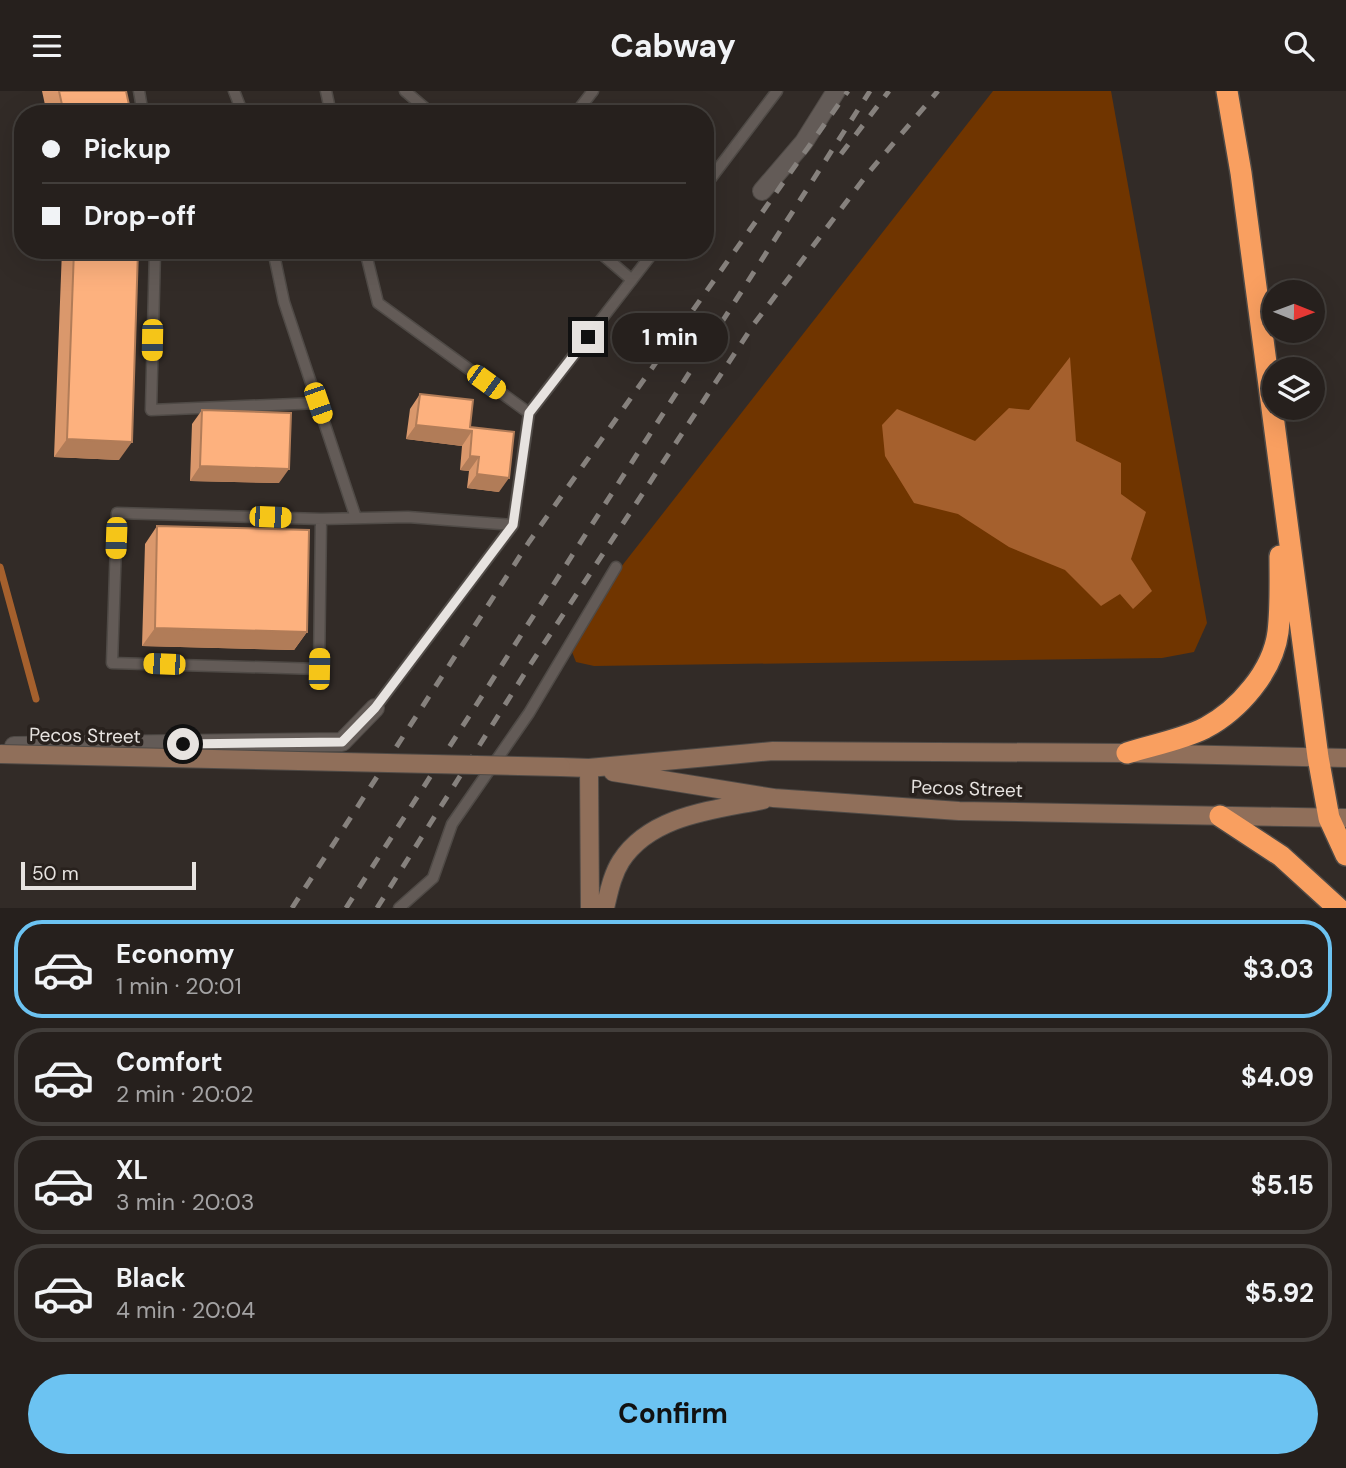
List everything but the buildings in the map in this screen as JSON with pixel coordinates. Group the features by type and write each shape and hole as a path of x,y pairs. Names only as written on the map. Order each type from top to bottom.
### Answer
{"highway":[{"path":"1227,91 1241,173 1318,757 1346,855"},
{"path":"1127,753 1202,729 1217,720 1250,691 1267,667 1278,634 1282,498"},
{"path":"1220,816 1280,856 1338,908"}],"main road":[{"name":"Pecos Street","path":"589,768 773,751 1127,753 1346,758"},
{"name":"Pecos Street","path":"0,754 589,768 774,798 959,811 1337,818"},
{"path":"589,768 590,908"},
{"path":"606,908 620,863 632,847 647,834 694,814 774,798"}],"street":[{"path":"762,191 804,142 836,91"},
{"path":"0,746 342,742 375,708"}],"lane":[{"path":"405,91 421,105"},
{"path":"582,105 593,91"},
{"path":"714,173 770,93"},
{"path":"155,259 151,410 318,403"},
{"path":"275,259 284,302 356,518"},
{"path":"367,259 378,303 529,413"},
{"path":"608,259 632,280"},
{"path":"375,708 513,525 529,413 648,259"},
{"path":"321,519 319,669 112,663 117,513 321,519 408,517 513,525"},
{"path":"399,908 433,878 452,824 529,713 616,567"}],"shaded area":[{"path":"993,91 1111,91 1207,623 1194,652 1162,658 594,666 576,662 570,647 571,631"},
{"path":"1070,357 1076,441 1121,463 1121,494 1146,512 1131,559 1152,591 1133,609 1120,594 1101,606 1065,570 1009,547 958,514 914,503 885,456 882,425 897,409 975,441 1009,408 1029,410"}],"waterway":[{"path":"0,567 36,699"}],"railway":[{"path":"292,908 529,542 848,91"},
{"path":"346,908 870,91"},
{"path":"841,154 889,91"},
{"path":"377,908 530,665 754,324 869,172 938,91"}],"route":[{"path":"183,744 342,742 375,708 513,525 529,413 588,337"}]}
